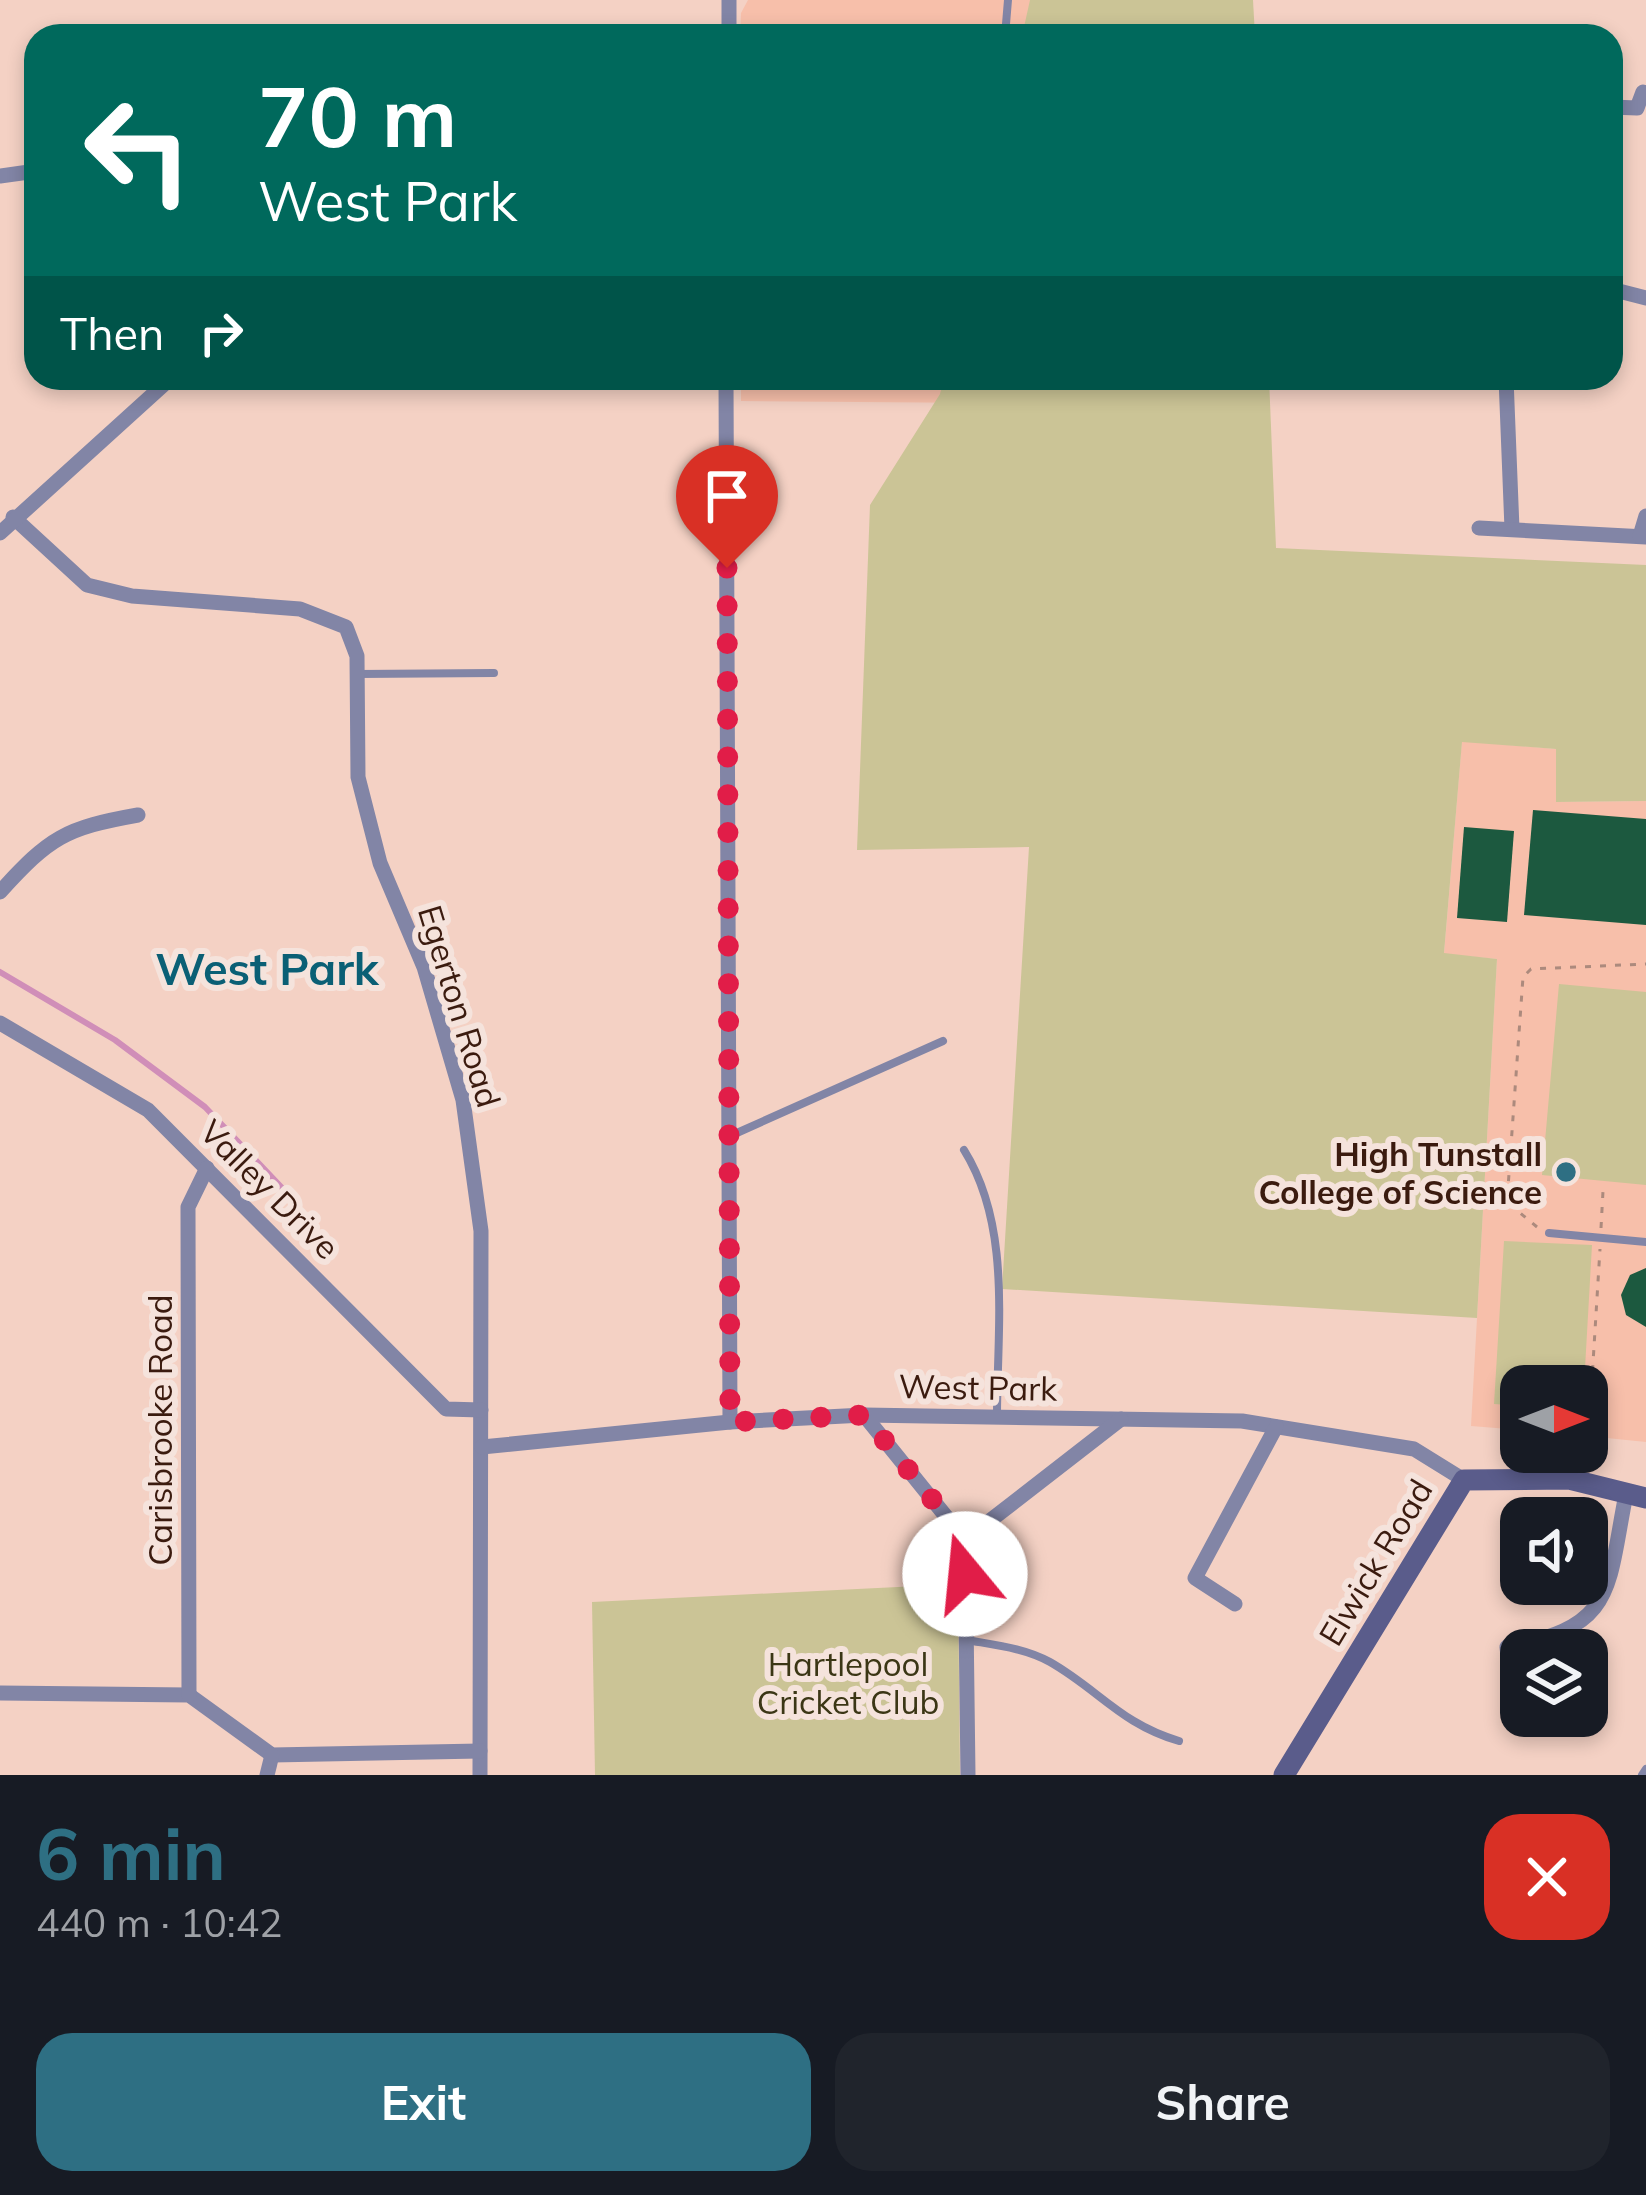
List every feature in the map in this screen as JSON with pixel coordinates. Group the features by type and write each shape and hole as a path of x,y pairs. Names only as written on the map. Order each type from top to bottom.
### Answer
{"street":[{"path":"1623,107 1637,108 1643,92"},
{"path":"0,533 157,390"},
{"path":"726,390 730,1422"},
{"path":"1507,390 1513,529"},
{"path":"1480,528 1643,537 1646,516"},
{"name":"Egerton Road","path":"13,517 87,585 132,596 300,609 346,626 357,674 358,777 380,862 424,967 463,1100 481,1232 480,1775"},
{"path":"0,892 37,852 77,826 138,814"},
{"name":"Valley Drive","path":"0,1023 148,1110 446,1409 481,1410"},
{"name":"Carisbrooke Road","path":"189,1695 188,1207 207,1168"},
{"path":"864,1415 965,1540 968,1775"},
{"name":"West Park","path":"482,1447 730,1422 864,1415 1121,1419 1276,1426 1414,1450 1464,1480"},
{"path":"965,1540 1121,1419"},
{"path":"1235,1604 1195,1578 1276,1426"},
{"name":"Elwick Road","path":"1284,1775 1464,1480 1569,1479 1636,1496"},
{"path":"1573,1629 1585,1622 1605,1593 1636,1496"},
{"path":"0,1693 189,1695 272,1755 480,1750"},
{"path":"267,1775 272,1755"}],"lane":[{"path":"357,674 494,673"},
{"path":"728,1137 943,1041"},
{"path":"964,1150 991,1211 997,1417"},
{"path":"1549,1233 1646,1242"},
{"path":"966,1640 1012,1648 1049,1662 1127,1721 1178,1741"}],"path":[{"path":"1549,1233 1520,1218 1508,1202 1523,976 1531,969 1646,964"},
{"path":"1593,1365 1603,1191"}],"shaded area":[{"path":"748,0 1247,0 1248,24 741,24"},
{"path":"741,390 1256,390 1256,405 741,401"},
{"name":"High Tunstall College of Science","path":"1462,741 1556,749 1556,802 1646,801 1646,1442 1608,1438 1608,1365 1500,1365 1500,1428 1471,1426 1497,959 1444,954"}],"green space":[{"path":"1030,0 1253,0 1254,24 1025,24"},
{"path":"941,390 1269,390 1276,548 1646,565 1646,801 1556,802 1556,749 1462,742 1444,953 1497,959 1477,1318 1002,1289 1029,847 857,850 870,505"},
{"path":"1559,984 1646,992 1646,1185 1542,1175"},
{"path":"1504,1241 1592,1245 1585,1365 1500,1365 1500,1404 1494,1404"},
{"name":"Hartlepool Cricket Club","path":"958,1584 960,1775 595,1775 592,1602"}],"building":[{"path":"1533,810 1646,819 1646,925 1524,915"},
{"path":"1464,827 1514,831 1507,922 1457,918"},
{"path":"1646,1268 1646,1327 1626,1315 1621,1295 1630,1275"}],"waterway":[{"path":"0,972 115,1040 205,1107 285,1191"}],"place":[{"name":"High Tunstall College of Science","path":"1566,1172"}],"district":[{"name":"West Park","path":"267,968"}],"route":[{"path":"727,568 730,1422 864,1415 965,1540 965,1574"}]}
